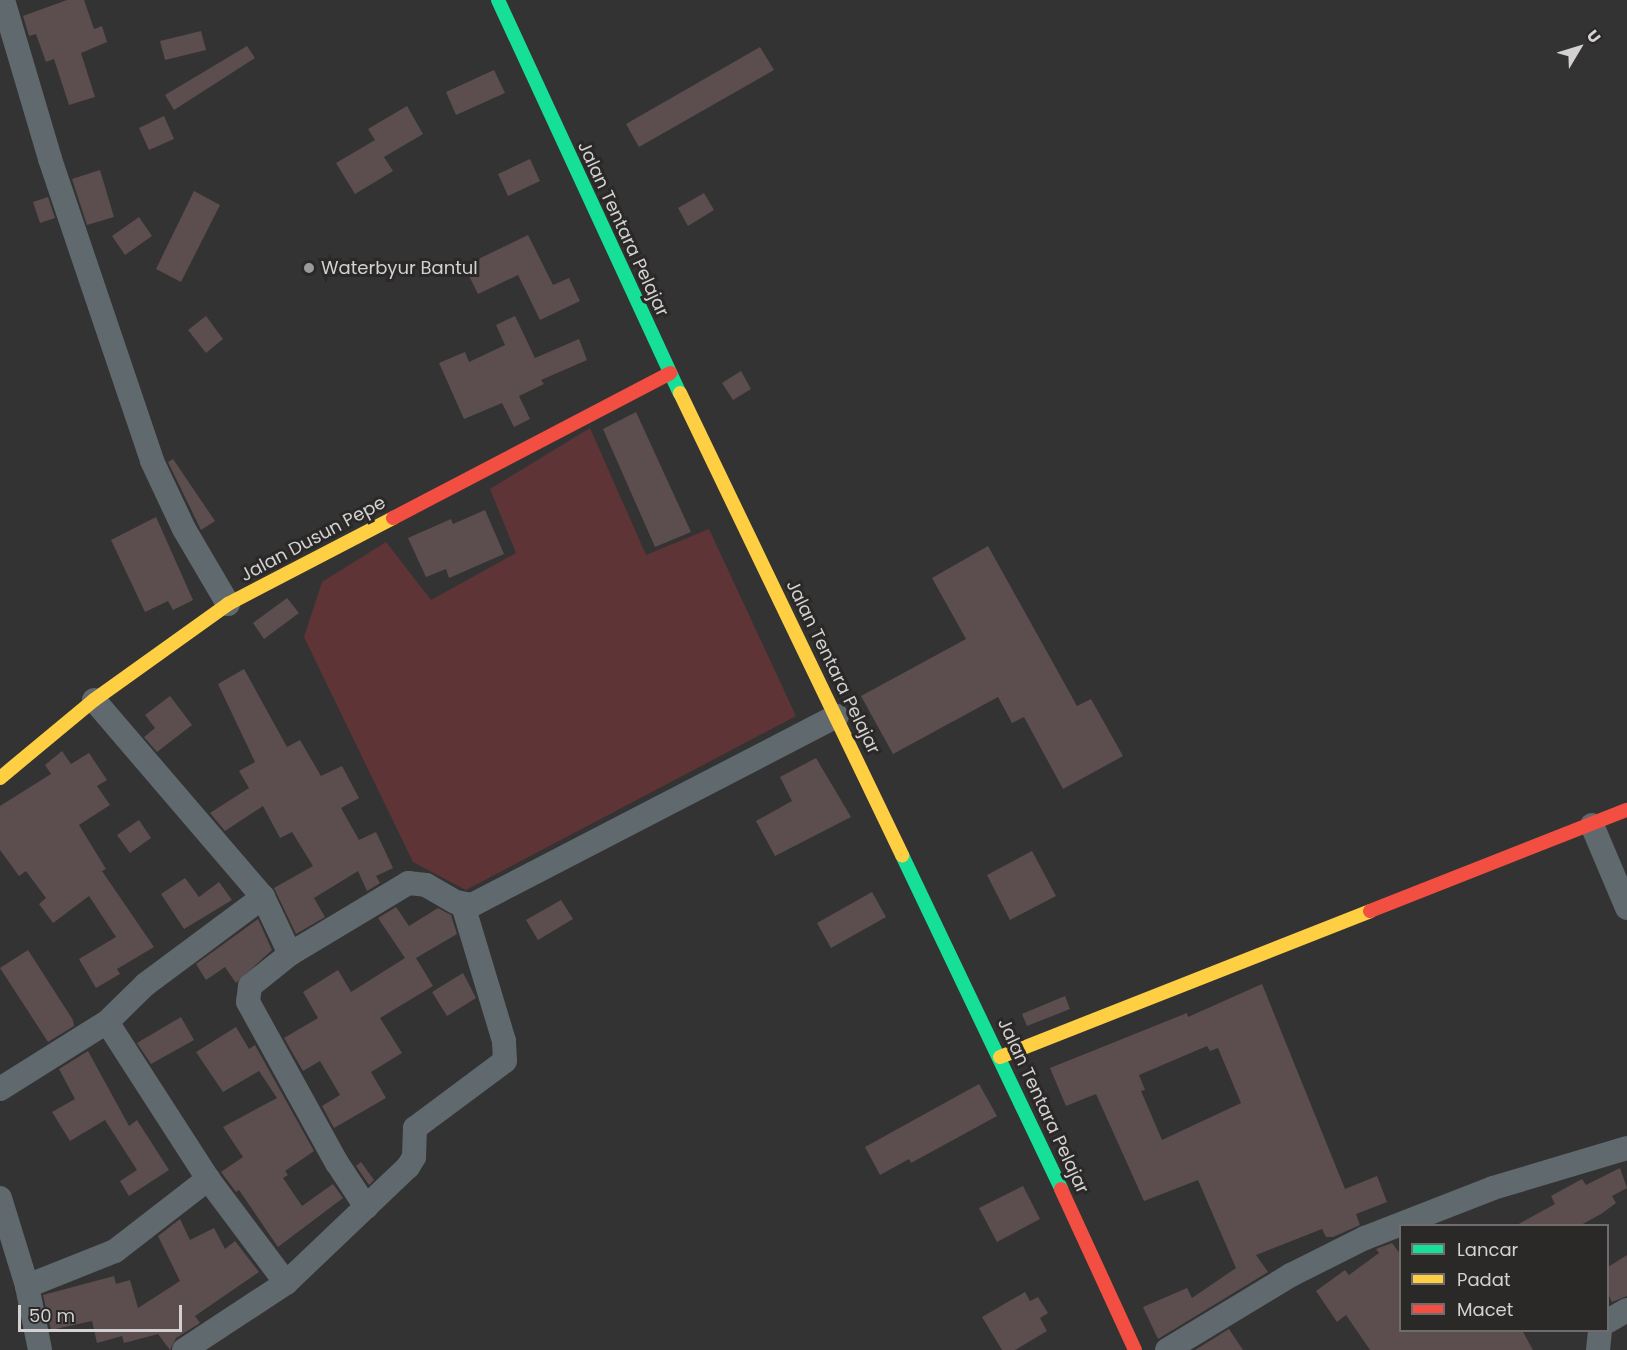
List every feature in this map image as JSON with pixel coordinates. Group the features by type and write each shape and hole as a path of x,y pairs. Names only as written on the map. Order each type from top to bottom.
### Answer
{"main road":[{"name":"Jalan Tentara Pelajar","path":"498,0 670,373 1000,1057 1135,1350"},
{"name":"Jalan Dusun Pepe","path":"0,778 94,700 228,604 670,373"},
{"path":"1000,1057 1627,810"}],"street":[{"path":"3,0 50,159 152,461 184,529 228,604"},
{"path":"94,700 263,897 290,954"},
{"path":"366,1207 341,1170 248,1002 250,986 290,954 408,883 426,885 464,904 472,904 837,716"},
{"path":"1592,825 1627,908"},
{"path":"0,1089 107,1022 146,984 263,897"},
{"path":"184,1350 286,1283 366,1207 414,1157 415,1128 505,1061 504,1041 464,904"},
{"path":"107,1022 208,1179 286,1283"},
{"path":"1401,1224 1493,1188 1627,1148"},
{"path":"27,1286 115,1251 208,1179"},
{"path":"0,1198 27,1286 40,1350"},
{"path":"1167,1350 1291,1275 1365,1238 1399,1225"},
{"path":"1609,1320 1627,1310"},
{"path":"1598,1350 1600,1332"}],"shaded area":[{"path":"590,428 646,555 709,529 796,716 466,890 413,862 304,637 322,582 386,542 431,600 516,553 490,489"}],"building":[{"path":"67,0 84,0 94,29 102,26 107,42 81,53 95,97 69,105 54,59 46,62 36,34 29,36 23,16"},
{"path":"201,31 206,50 165,60 160,41"},
{"path":"247,46 255,58 174,110 165,95"},
{"path":"760,47 774,70 639,147 626,124"},
{"path":"494,70 505,93 456,115 446,92"},
{"path":"407,106 423,134 384,157 393,171 355,194 336,163 375,140 368,129"},
{"path":"164,116 174,139 149,150 139,128"},
{"path":"530,159 540,181 508,196 498,174"},
{"path":"100,170 114,217 87,225 72,179"},
{"path":"194,191 220,205 181,282 156,269"},
{"path":"704,193 714,210 688,226 678,208"},
{"path":"48,197 55,218 40,223 33,202"},
{"path":"139,217 152,236 125,255 112,236"},
{"path":"528,235 553,285 569,278 580,301 540,320 518,275 478,294 464,266"},
{"path":"206,316 223,339 206,353 188,330"},
{"path":"515,316 535,358 579,339 587,360 541,380 544,384 519,396 530,419 514,427 502,403 464,419 439,363 465,352 469,362 505,345 496,325"},
{"path":"741,371 751,389 733,400 722,383"},
{"path":"636,412 691,532 655,547 603,429"},
{"path":"173,459 215,521 201,530 168,462"},
{"path":"485,510 504,554 449,578 446,569 426,577 408,538 451,519 453,524"},
{"path":"156,517 193,600 173,610 168,601 145,612 111,540"},
{"path":"988,546 1077,706 1091,699 1123,756 1063,789 1024,717 1012,723 998,697 893,754 861,696 966,639 932,578"},
{"path":"287,598 299,613 264,639 253,623"},
{"path":"244,669 287,747 300,740 321,776 342,766 359,798 341,808 359,840 376,832 393,868 376,876 380,883 367,891 358,871 314,898 325,917 296,934 274,888 313,866 292,832 280,838 263,806 225,831 210,813 249,788 239,771 255,762 218,684"},
{"path":"170,696 192,725 157,752 144,737 155,728 145,715"},
{"path":"62,751 71,764 89,753 107,780 97,786 110,805 79,825 106,869 102,871 154,947 117,969 120,974 96,988 79,959 116,937 89,896 53,923 39,904 46,898 26,871 19,876 0,850 0,806 51,774 45,765"},
{"path":"816,758 851,817 775,856 756,821 792,801 780,777"},
{"path":"139,820 151,838 130,853 117,835"},
{"path":"1032,851 1056,896 1010,920 987,875"},
{"path":"185,878 199,897 219,882 232,900 184,929 161,894"},
{"path":"872,892 886,917 831,948 817,923"},
{"path":"561,900 573,919 538,940 526,920"},
{"path":"396,907 409,926 438,908 451,915 457,934 416,958 433,986 380,1018 402,1053 371,1072 386,1098 334,1128 322,1106 340,1095 320,1061 303,1071 284,1038 318,1018 303,992 338,970 351,992 405,958 378,918"},
{"path":"258,919 272,950 236,983 225,967 206,980 196,964"},
{"path":"28,950 73,1020 74,1026 48,1042 0,968"},
{"path":"463,973 476,998 447,1016 432,992"},
{"path":"1262,984 1345,1189 1377,1176 1387,1202 1356,1214 1360,1225 1333,1237 1326,1237 1322,1229 1256,1255 1268,1272 1158,1339 1143,1307 1187,1288 1192,1298 1236,1268 1198,1180 1144,1201 1096,1094 1066,1106 1050,1068 1187,1013 1188,1017","holes":["1207,1046 1210,1051 1218,1048 1241,1103 1162,1140 1141,1091 1145,1090 1139,1075"]},
{"path":"1065,996 1070,1009 1027,1026 1022,1014"},
{"path":"181,1017 194,1040 151,1064 137,1043"},
{"path":"236,1027 249,1049 255,1045 314,1151 285,1171 288,1175 283,1178 302,1206 333,1184 343,1198 278,1247 239,1190 236,1192 221,1172 243,1157 223,1127 277,1098 259,1071 223,1092 196,1052"},
{"path":"88,1051 129,1126 137,1120 169,1170 129,1196 120,1181 137,1170 105,1120 70,1141 52,1112 75,1099 59,1069"},
{"path":"979,1084 997,1116 911,1163 909,1159 880,1175 865,1147"},
{"path":"361,1162 374,1180 369,1185 356,1166"},
{"path":"1620,1168 1627,1188 1612,1196 1616,1203 1583,1224 1519,1224 1555,1204 1551,1196 1582,1179 1586,1185"},
{"path":"1023,1186 1040,1219 997,1242 979,1208"},
{"path":"180,1219 190,1240 214,1228 225,1249 235,1241 259,1272 195,1316 200,1323 176,1338 170,1350 158,1334 124,1343 122,1336 97,1343 92,1321 51,1330 43,1295 114,1276 116,1284 130,1280 138,1308 180,1281 158,1236"},
{"path":"1392,1243 1399,1252 1399,1332 1523,1332 1533,1350 1370,1350 1346,1315 1337,1322 1316,1291 1345,1270 1349,1275 1379,1253 1376,1249"},
{"path":"1627,1255 1627,1296 1612,1302 1609,1296 1609,1266"},
{"path":"1025,1292 1030,1301 1038,1297 1048,1313 1040,1318 1047,1331 1015,1350 1002,1350 982,1317"},
{"path":"1229,1329 1243,1350 1195,1350"}],"traffic: fast":[{"path":"498,0 680,393"},
{"path":"902,855 1061,1189"}],"traffic: slow":[{"path":"680,393 902,855"},
{"path":"0,778 94,700 228,604 393,518"},
{"path":"1000,1057 1370,911"}],"traffic: jam":[{"path":"393,518 670,373"},
{"path":"1370,911 1627,810"},
{"path":"1061,1189 1135,1350"}],"place":[{"name":"Waterbyur Bantul","path":"309,268"}]}
